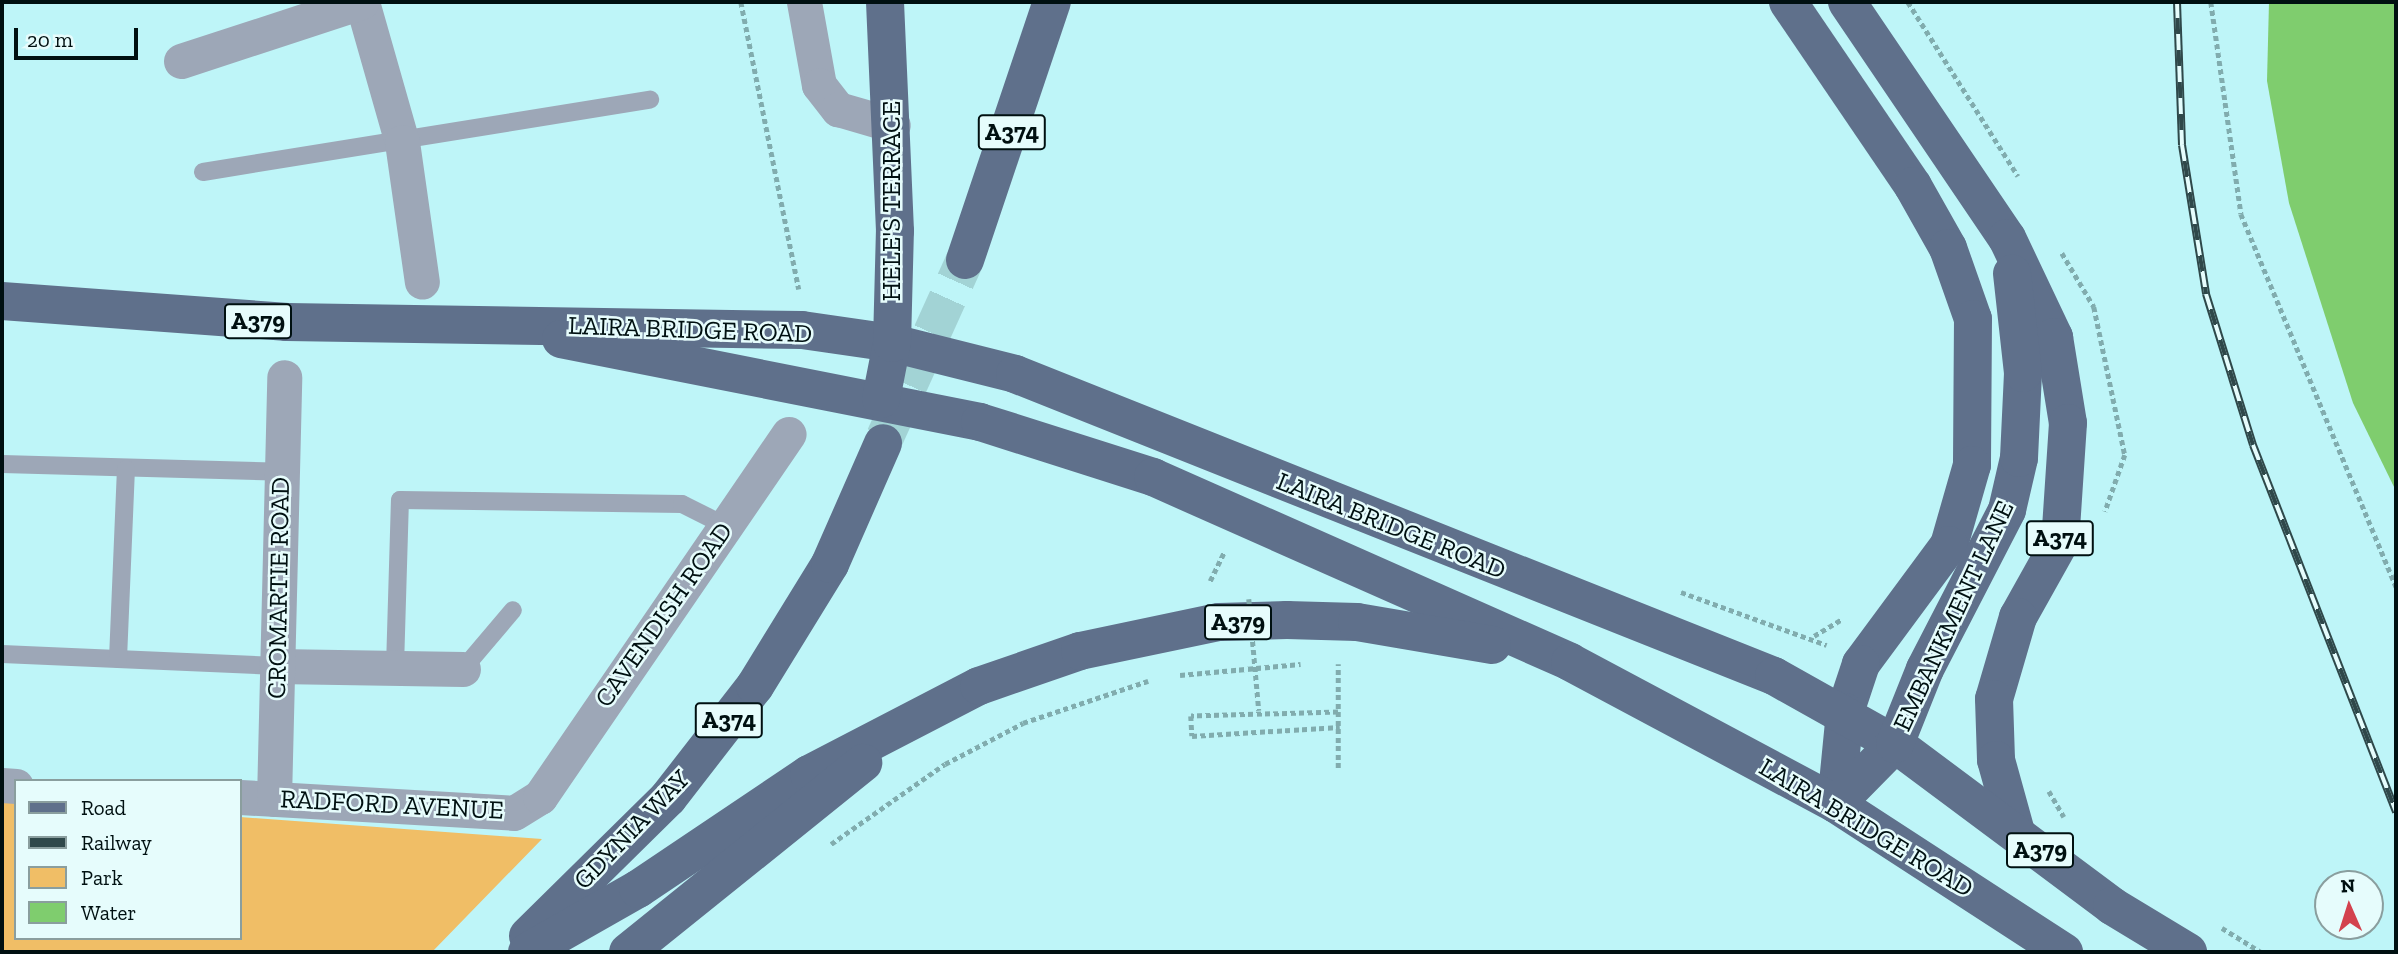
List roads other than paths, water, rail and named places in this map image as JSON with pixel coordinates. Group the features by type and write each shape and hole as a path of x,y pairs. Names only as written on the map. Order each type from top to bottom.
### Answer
{"main road":[{"name":"A374","path":"965,260 1052,2"},
{"name":"EMBANKMENT LANE","path":"1788,2 1913,186 1948,248 1973,319 1972,465 1950,545 1861,664 1845,712 1836,804"},
{"name":"EMBANKMENT LANE","path":"1847,2 2007,239 2054,337 2068,423 2060,542 2018,617 1994,699 1996,760 2017,832"},
{"name":"HELE'S TERRACE","path":"881,399 892,343 893,125 888,3"},
{"name":"EMBANKMENT LANE","path":"1895,744 1925,669 2007,510 2019,458 2023,373 2007,239"},
{"name":"LAIRA BRIDGE ROAD","path":"2,302 286,323 515,328 636,323 802,330 892,343 1104,406 1411,536 1774,676 1845,712 1895,744 2017,832 2112,906 2188,952"},
{"name":"LAIRA BRIDGE ROAD","path":"515,328 648,360 881,399 980,422 1153,478 1570,662 1836,804 2064,952"},
{"name":"GDYNIA WAY","path":"512,952 668,798 755,686 831,564 883,443"},
{"name":"A379","path":"527,952 638,889 809,774 917,715 979,686 1080,651 1219,622 1357,622 1570,662"},
{"name":"A379","path":"628,952 917,715"},
{"name":"A374","path":"1836,804 1895,744"}],"street":[{"path":"181,61 362,2 402,142 422,282"},
{"path":"804,2 819,85 838,109 893,125"},
{"name":"CROMARTIE ROAD","path":"274,799 284,377"},
{"name":"CAVENDISH ROAD","path":"540,797 789,434"},
{"path":"276,666 463,669"},
{"name":"RADFORD AVENUE","path":"242,797 514,813 540,797"}],"lane":[{"path":"203,172 650,100"},
{"path":"2,464 282,472"},
{"path":"118,659 126,469"},
{"path":"395,667 400,500 681,504 726,526"},
{"path":"463,669 513,610"},
{"path":"2,654 276,666"}],"water":[{"path":"2269,2 2396,2 2396,491 2353,403 2289,203 2267,81"}],"tunnel":[{"path":"885,437 965,260"}],"railway":[{"path":"2177,2 2182,145 2206,294 2253,445 2396,812"}]}
